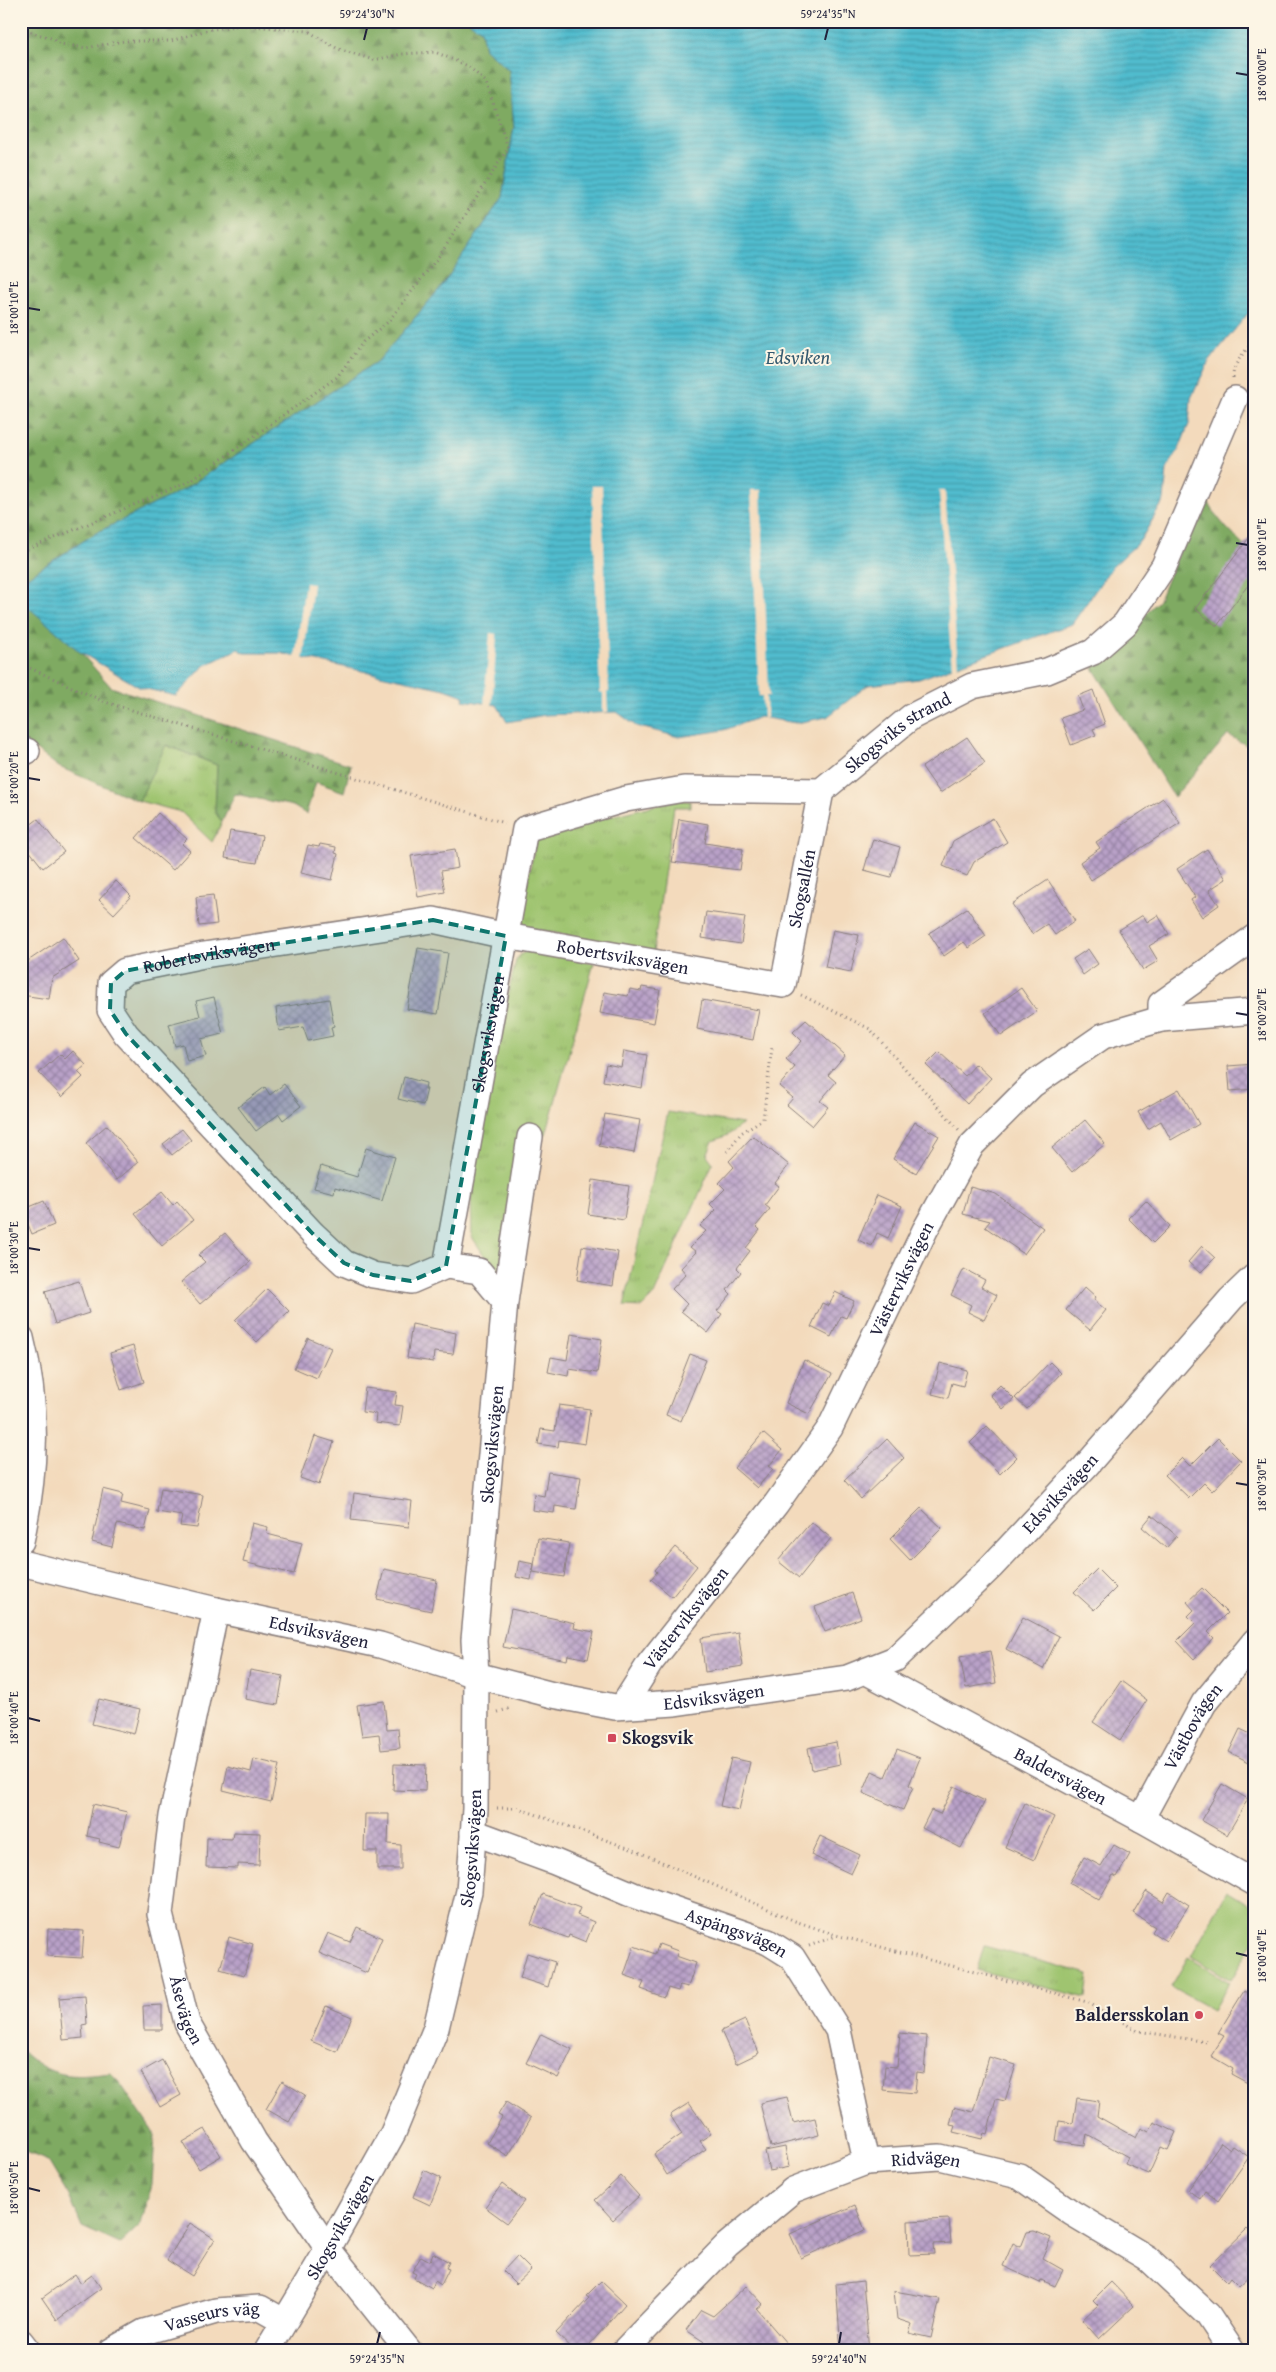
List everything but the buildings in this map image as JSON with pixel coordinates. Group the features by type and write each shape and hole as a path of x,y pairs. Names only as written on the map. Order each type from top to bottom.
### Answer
{"street":[{"name":"Skogsviks strand","path":"821,791 911,717 972,686 1047,671 1093,652 1125,624 1164,566 1235,399"},
{"path":"506,936 524,829 626,799 684,788 821,791"},
{"name":"Skogsallén","path":"783,986 821,791"},
{"name":"Robertsviksvägen","path":"446,1266 412,1281 374,1275 344,1262 313,1234 126,1034 110,1010 112,984 125,972 195,957 433,920 506,936 783,986"},
{"name":"Skogsviksvägen","path":"446,1266 506,936"},
{"path":"1161,1019 1161,1004 1255,937"},
{"name":"Västerviksvägen","path":"623,1706 650,1663 776,1504 830,1428 925,1230 972,1145 1032,1085 1103,1036 1161,1019 1255,1011"},
{"name":"Skogsviksvägen","path":"266,2351 328,2249 393,2133 436,2028 469,1891 474,1821 476,1675 474,1640 505,1302 530,1138"},
{"path":"446,1266 479,1271 505,1302"},
{"name":"Edsviksvägen","path":"21,1563 216,1610 380,1645 476,1675 553,1695 623,1706 675,1703 771,1691 847,1678 896,1659 991,1567 1085,1467 1231,1299 1255,1276"},
{"path":"21,1338 29,1369 35,1421 28,1510 21,1541"},
{"name":"Åsevägen","path":"216,1610 172,1816 160,1914 187,2023 254,2141 328,2249 408,2351"},
{"name":"Västbovägen","path":"1141,1819 1204,1703 1255,1642"},
{"name":"Baldersvägen","path":"865,1671 1141,1819 1255,1883"},
{"name":"Aspängsvägen","path":"474,1821 555,1862 642,1898 768,1942 792,1957 838,2030 866,2162"},
{"name":"Ridvägen","path":"624,2351 727,2245 794,2190 866,2162 940,2157 1019,2176 1072,2213 1147,2258 1208,2315 1232,2351"},
{"name":"Vasseurs väg","path":"111,2351 144,2332 216,2311 260,2308 283,2321"},
{"path":"21,2342 28,2351"}],"path":[{"path":"21,29 51,38 60,44 86,48 124,40 171,41 207,30 242,25 308,31 338,49 374,60 402,54 435,52 468,66 486,82 508,148 442,252 388,322 363,342 337,378 191,481 21,552"},
{"path":"1235,399 1233,373 1243,354 1255,340"},
{"path":"21,664 106,702 524,829"},
{"path":"783,986 870,1029 972,1145"},
{"path":"727,1152 741,1133 763,1119 772,1048"},
{"path":"474,1821 518,1808 639,1852 795,1921 836,1936 1087,2002 1138,2031 1207,2042"},
{"path":"792,1957 805,1947 836,1936"}],"highlighted area":[{"path":"433,920 506,936 446,1266 411,1281 373,1275 344,1263 313,1234 126,1034 110,1010 111,983 125,971 204,955"}],"green space":[{"path":"21,21 468,21 481,30 485,49 509,70 514,127 502,198 442,286 379,360 185,489 96,533 21,581"},
{"path":"1204,488 1211,507 1217,516 1231,533 1255,554 1255,750 1228,735 1174,797 1093,668 1159,600"},
{"path":"28,605 80,652 111,687 351,765 344,792 316,782 306,814 293,806 235,794 222,822 215,812 217,765 166,745 139,801 59,767 36,750 21,744 21,607"},
{"path":"165,745 217,765 215,812 222,822 212,842 181,812 139,801"},
{"path":"677,800 690,801 690,807 674,807 653,952 524,927 521,915 536,839 545,832"},
{"path":"530,950 594,963 546,1134 525,1133 498,1276 472,1237 471,1198 500,1028 516,960 521,954"},
{"path":"668,1112 743,1124 728,1135 713,1141 707,1155 713,1163 654,1295 642,1307 624,1306"},
{"path":"1227,1891 1255,1908 1255,1939 1231,1980 1191,1956"},
{"path":"984,1946 1089,1974 1086,1998 977,1970"},
{"path":"1188,1957 1229,1982 1213,2010 1171,1987"},
{"path":"21,2050 42,2066 62,2074 110,2073 120,2083 155,2135 152,2184 141,2224 120,2244 82,2227 69,2196 48,2161 21,2150"}],"water":[{"name":"Edsviken","path":"468,21 1255,21 1255,305 1209,361 1191,398 1189,424 1179,449 1167,469 1164,500 1140,541 1111,568 1072,624 919,679 868,685 827,717 796,723 760,717 724,730 679,737 636,726 617,712 545,715 507,722 497,705 463,700 464,696 445,689 280,653 245,653 238,649 204,666 176,696 139,687 80,652 21,601 21,581 96,533 185,489 379,360 442,286 502,198 514,127 509,70 485,49 481,30"}],"pier":[{"path":"592,486 602,486 609,692 607,692 608,712 603,712 603,693 600,692"},
{"path":"751,490 761,490 769,696 766,696 767,718 763,718 762,696 759,696"},
{"path":"939,491 945,491 958,667 952,669"},
{"path":"305,583 313,584 303,661 295,659"},
{"path":"490,633 497,634 492,706 484,705"}],"place":[{"name":"Skogsvik","path":"612,1738"},
{"name":"Baldersskolan","path":"1199,2015"}]}
